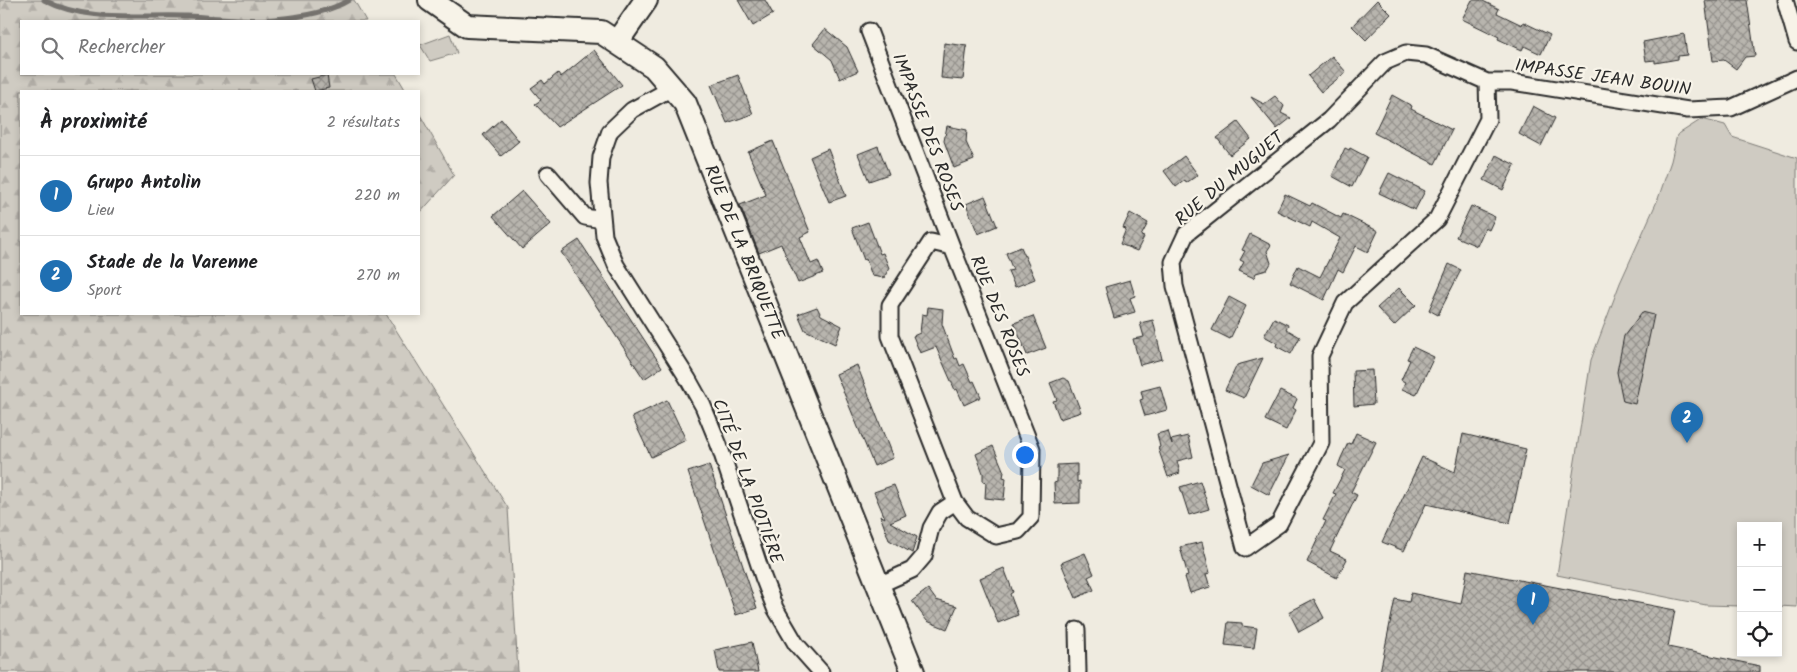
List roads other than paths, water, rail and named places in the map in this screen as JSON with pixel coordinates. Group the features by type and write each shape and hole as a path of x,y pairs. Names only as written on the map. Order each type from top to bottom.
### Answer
{"main road":[{"name":"RUE DE LA BRIQUETTE","path":"430,0 467,26 601,32 654,67 685,103 913,672"},
{"path":"617,42 646,0"}],"street":[{"path":"1784,0 1797,42"},
{"path":"1795,0 1797,31"},
{"name":"IMPASSE DES ROSES","path":"870,31 952,247"},
{"name":"RUE DU MUGUET","path":"1406,53 1426,55 1487,82 1488,119 1437,219 1345,303 1320,356 1321,443 1279,524 1245,548 1175,286 1173,262 1186,234 1329,120 1385,62 1406,53"},
{"name":"IMPASSE JEAN BOUIN","path":"1487,82 1512,82 1688,110 1731,108 1797,78"},
{"name":"CITÉ DE LA PIOTIÈRE","path":"672,88 632,110 610,131 601,157 599,183 604,236 616,265 703,406 719,445 775,608 796,644 821,672"},
{"path":"548,174 585,217 602,220"},
{"name":"RUE DES ROSES","path":"931,242 952,247 1032,449 1031,517 1018,531 996,536 967,518 955,502 890,336 890,305 931,242"},
{"path":"879,585 912,570 924,556 931,528 940,512 955,502"},
{"path":"1077,630 1078,672"}],"waterway":[{"path":"44,0 78,12 96,15 187,16 254,20 314,14 349,0"}],"place":[{"name":"Stade de la Varenne","path":"1687,443"},
{"name":"Grupo Antolin","path":"1533,625"}]}
